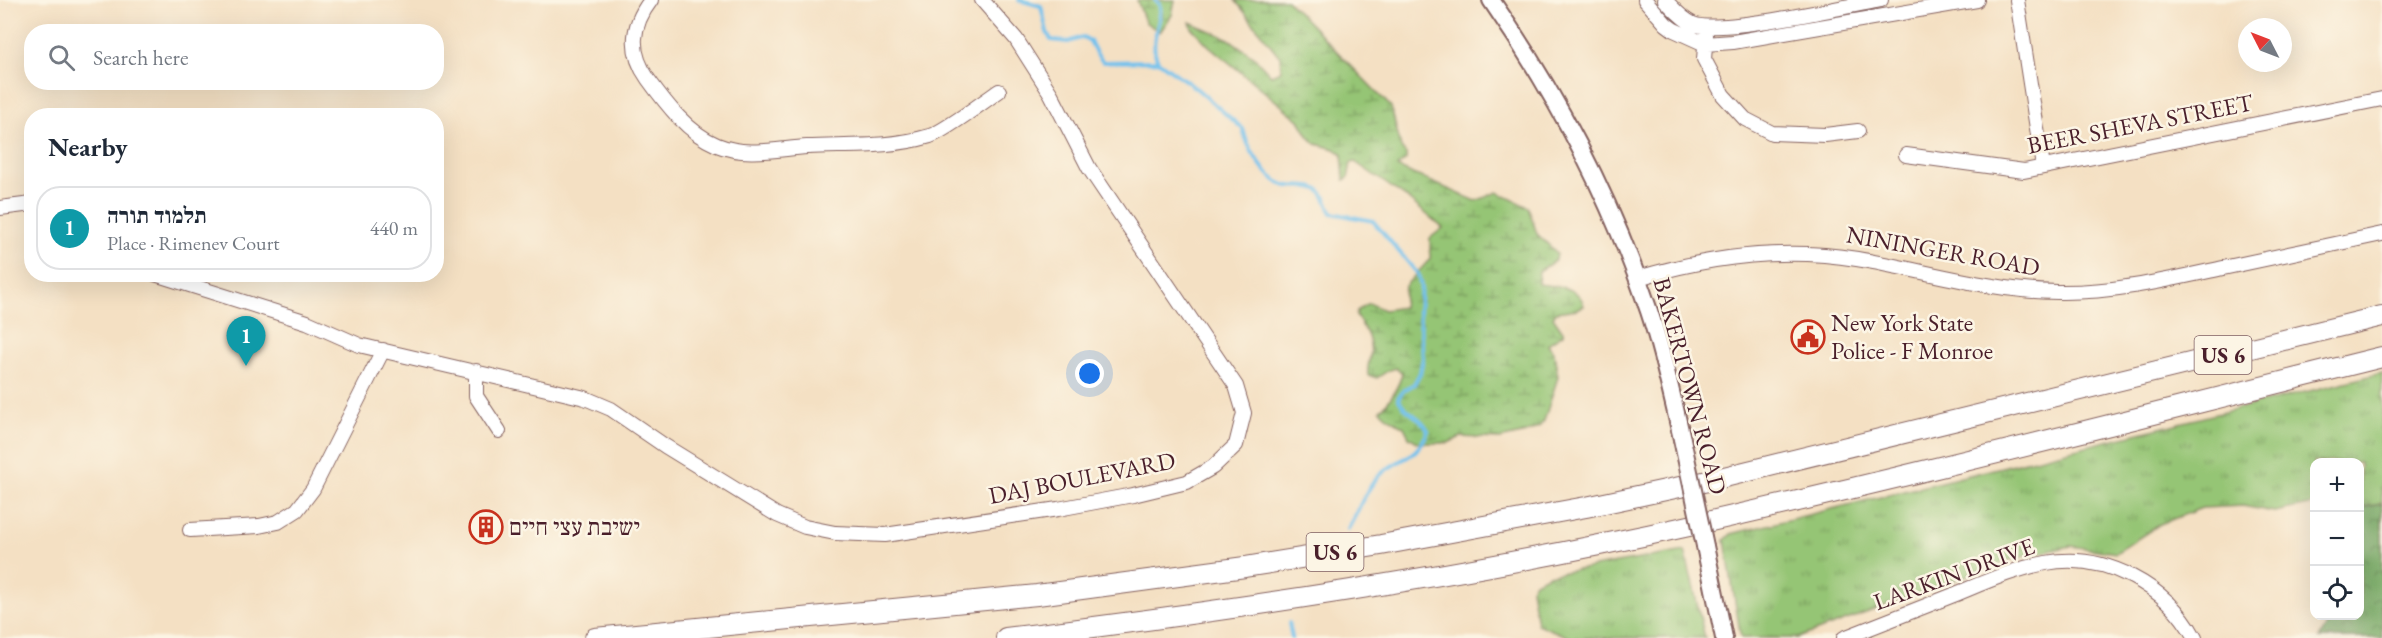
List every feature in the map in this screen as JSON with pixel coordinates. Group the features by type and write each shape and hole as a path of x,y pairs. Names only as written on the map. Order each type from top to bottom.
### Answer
{"highway":[{"name":"US 6","path":"595,638 1037,595 1245,567 1439,534 1586,507 1708,481 2382,316"},
{"name":"US 6","path":"1006,638 1141,622 1350,590 1488,566 1686,526 2382,357"}],"main road":[{"name":"BAKERTOWN ROAD","path":"1491,0 1535,67 1566,123 1607,206 1638,278 1659,345 1682,439 1724,638"}],"street":[{"path":"651,0 642,12 633,35 633,47 638,64 655,88 688,125 700,136 729,150 747,152 888,144 932,135 999,91"},
{"name":"DAJ BOULEVARD","path":"180,282 307,322 359,345 585,398 611,409 665,446 777,515 805,527 835,533 885,535 1058,509 1187,482 1214,467 1236,445 1244,413 1236,386 1089,168 1051,94 1016,39 982,0"},
{"path":"1645,0 1666,24 1705,44 1733,42 1977,0"},
{"path":"1665,0 1680,16 1695,25 1707,27 1727,27 1881,0"},
{"path":"2017,0 2043,167"},
{"path":"1707,27 1704,59 1723,95 1745,119 1772,133 1825,135 1858,130"},
{"name":"BEER SHEVA STREET","path":"1906,155 2024,171 2382,99"},
{"path":"0,208 24,205"},
{"name":"NININGER ROAD","path":"1638,278 1667,269 1720,259 1807,254 1856,259 2003,288 2077,292 2153,283 2382,234"},
{"path":"190,530 269,524 278,522 297,510 313,489 383,350"},
{"path":"476,371 476,396 499,430"},
{"name":"LARKIN DRIVE","path":"1844,638 2009,574 2046,563 2077,562 2100,565 2128,575 2157,592 2183,618 2195,638"}],"green space":[{"path":"1137,0 1175,0 1172,15 1160,32 1145,22"},
{"path":"1235,0 1287,0 1391,107 1401,148 1406,154 1406,160 1397,167 1476,201 1497,192 1528,207 1537,234 1557,253 1556,260 1539,271 1538,284 1566,288 1578,294 1584,306 1556,312 1553,317 1564,333 1548,344 1554,353 1558,377 1544,421 1539,427 1526,433 1500,439 1461,437 1448,443 1419,443 1409,437 1404,427 1380,410 1394,393 1402,373 1397,368 1377,378 1368,375 1371,350 1367,335 1356,316 1357,311 1369,303 1384,310 1403,307 1405,286 1430,259 1430,238 1443,228 1407,198 1355,162 1351,163 1348,178 1344,180 1342,154 1335,149 1316,144 1299,120 1209,46 1192,28 1190,22 1229,39 1254,57 1271,75 1281,71 1280,57"},
{"path":"2382,373 2382,504 2364,507 2364,458 2310,458 2310,505 2274,512 2243,506 2202,508 2160,524 2116,553 2071,546 2009,560 1798,638 1741,638 1725,540 1731,534"},
{"path":"2382,504 2382,638 2319,638 2330,620 2364,620 2364,507"},
{"path":"1685,551 1705,638 1571,638 1537,624 1531,589 1535,582 1548,575"}],"waterway":[{"path":"1019,0 1041,6 1051,40 1068,42 1083,37 1090,41 1103,62 1158,61 1197,89 1243,129 1253,153 1270,176 1284,185 1317,189 1325,197 1332,213 1373,221 1418,274 1421,287 1419,311 1423,358 1420,373 1414,384 1404,390 1398,398 1401,404 1421,421 1428,431 1412,454 1387,469 1375,480 1348,529"},
{"path":"1155,0 1160,11 1154,42 1158,61"},
{"path":"1289,623 1292,638"}],"place":[{"name":"New York State Police - F Monroe","path":"1808,337"},
{"name":"תלמוד תורה","path":"246,366"},
{"name":"ישיבת עצי חיים","path":"486,527"}]}
